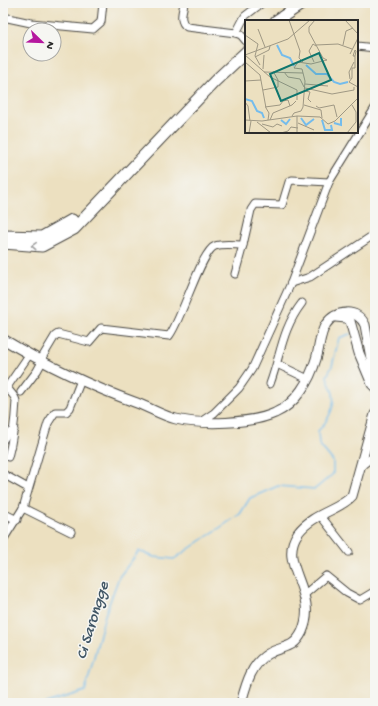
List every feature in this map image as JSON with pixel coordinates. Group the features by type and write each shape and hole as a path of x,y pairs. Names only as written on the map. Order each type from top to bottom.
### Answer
{"highway":[{"path":"278,20 303,3"},
{"path":"287,20 312,3"},
{"path":"3,236 42,237 69,223 211,77 242,39"},
{"path":"3,243 42,246 74,228 215,81 245,53"}],"main road":[{"path":"3,339 29,355 81,380 170,417 185,420 238,422 274,414 292,401 308,378 316,360 322,332 332,317 338,314 351,313 360,317 366,330 375,381"},
{"path":"332,317 346,318 350,321 369,379 375,388"},
{"path":"241,703 250,676 258,663 268,654 290,646 299,638 308,616 305,594 294,566 292,551 299,532 320,515 352,496 375,414"}],"street":[{"path":"3,17 31,23 93,29 101,22 103,3"},
{"path":"184,3 182,18 184,25 187,27 242,39 245,16 262,3"},
{"path":"358,46 375,48"},
{"path":"202,421 214,413 239,388 252,369 291,283 329,182 375,108"},
{"path":"235,274 250,216 255,204 282,205 290,181 329,182"},
{"path":"291,283 310,277 375,234"},
{"path":"21,392 37,371 55,336 58,334 88,342 101,328 169,336 193,282 212,248 219,245 243,245"},
{"path":"270,384 285,332 294,314 302,303"},
{"path":"8,457 14,438 16,401 15,397 9,391 5,390 29,355"},
{"path":"277,364 308,378"},
{"path":"3,540 17,520 23,508 48,423 55,412 66,412 70,408 81,380"},
{"path":"3,440 7,434 14,430"},
{"path":"359,467 375,455"},
{"path":"3,474 28,488"},
{"path":"23,508 71,532"},
{"path":"3,513 17,520"},
{"path":"320,515 349,552"},
{"path":"305,594 326,576 347,594 360,600 375,591"}],"waterway":[{"name":"Ci Sarongge","path":"369,329 375,328"},
{"name":"Ci Sarongge","path":"46,703 85,691 105,615 119,577 139,551 154,557 174,559 240,514 250,498 278,486 315,489 333,474 333,461 319,444 318,431 332,410 334,399 327,376 332,366 339,338 350,334"}]}
